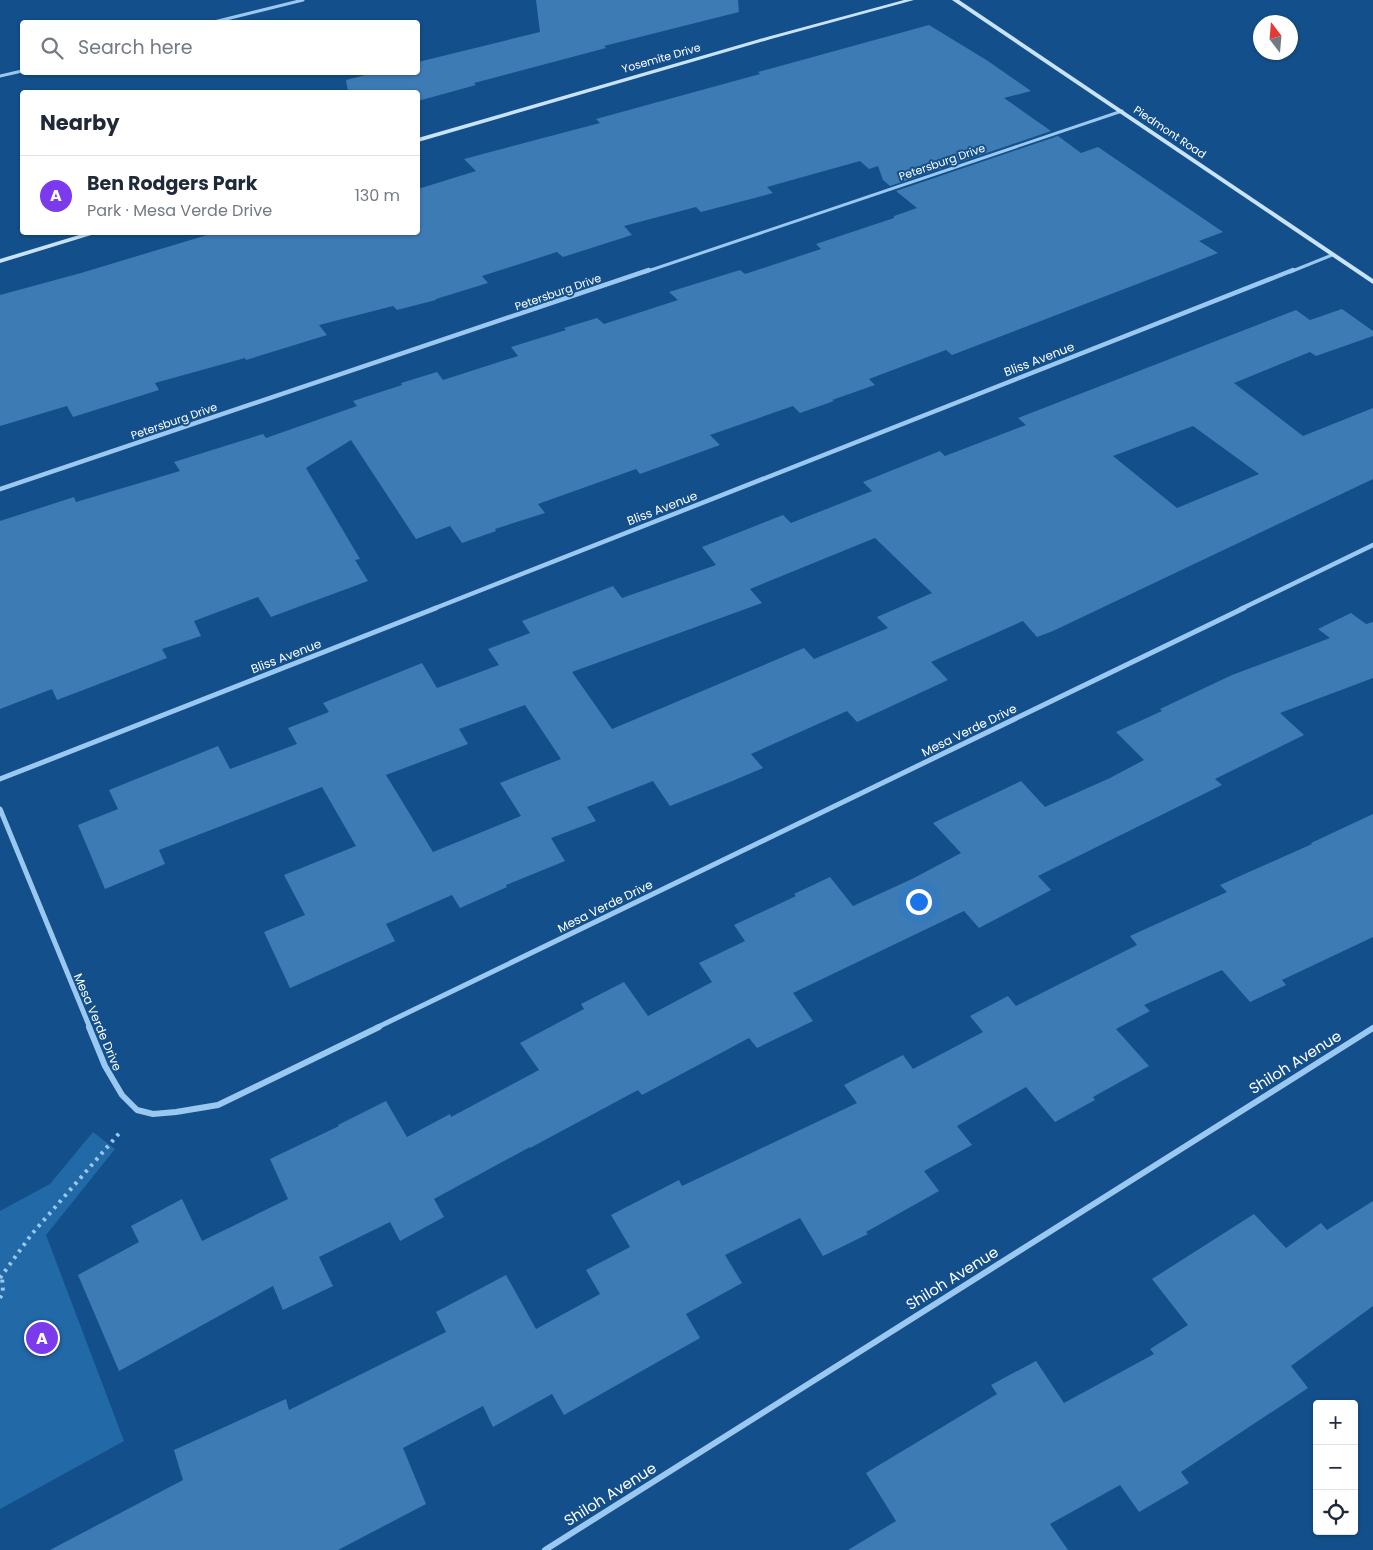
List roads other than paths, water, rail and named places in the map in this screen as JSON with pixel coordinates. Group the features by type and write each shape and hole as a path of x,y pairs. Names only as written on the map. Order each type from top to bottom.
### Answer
{"street":[{"path":"222,20 303,0"},
{"name":"Yosemite Drive","path":"420,139 769,38 911,0"},
{"name":"Piedmont Road","path":"955,0 1373,282"},
{"path":"0,76 20,71"},
{"name":"Petersburg Drive","path":"0,489 1122,111"},
{"path":"0,261 88,235"},
{"name":"Bliss Avenue","path":"0,779 1332,255"},
{"name":"Mesa Verde Drive","path":"0,809 105,1066 118,1090 138,1111 167,1114 218,1105 1373,545"},
{"name":"Shiloh Avenue","path":"545,1550 1373,1028"}],"place":[{"name":"Ben Rodgers Park","path":"42,1338"}]}
